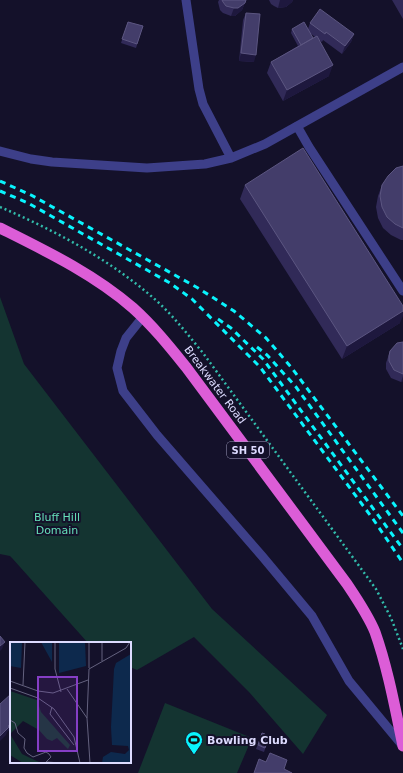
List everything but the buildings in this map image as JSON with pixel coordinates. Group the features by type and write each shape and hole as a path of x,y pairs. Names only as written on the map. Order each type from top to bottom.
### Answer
{"highway":[{"name":"Breakwater Road","path":"0,228 40,247 98,282 133,308 160,335 186,367 348,584 362,607 374,631 385,666 403,746"}],"lane":[{"path":"186,0 203,104 231,158"},
{"path":"0,151 31,159 52,162 147,168 205,164 231,158 265,144 403,67"},
{"path":"297,126 309,147 403,291"},
{"path":"142,318 126,338 121,351 117,368 123,391 157,435 312,616 349,681 403,746"}],"green space":[{"name":"Bluff Hill Domain","path":"0,297 24,364 212,609 327,715 303,754 249,692 194,637 137,670 131,667 131,642 87,642 12,558 10,556 0,554"},
{"name":"Bowling Club","path":"165,703 252,738 237,773 138,773"}],"railway":[{"path":"0,181 31,195 198,288 234,311 266,338 291,367 403,516"},
{"path":"0,191 28,203 170,283 192,299 260,367 373,519 403,563"},
{"path":"218,319 231,328 263,359 403,549"},
{"path":"257,347 267,355 296,387 403,533"}],"place":[{"name":"Bowling Club","path":"194,755"}]}
